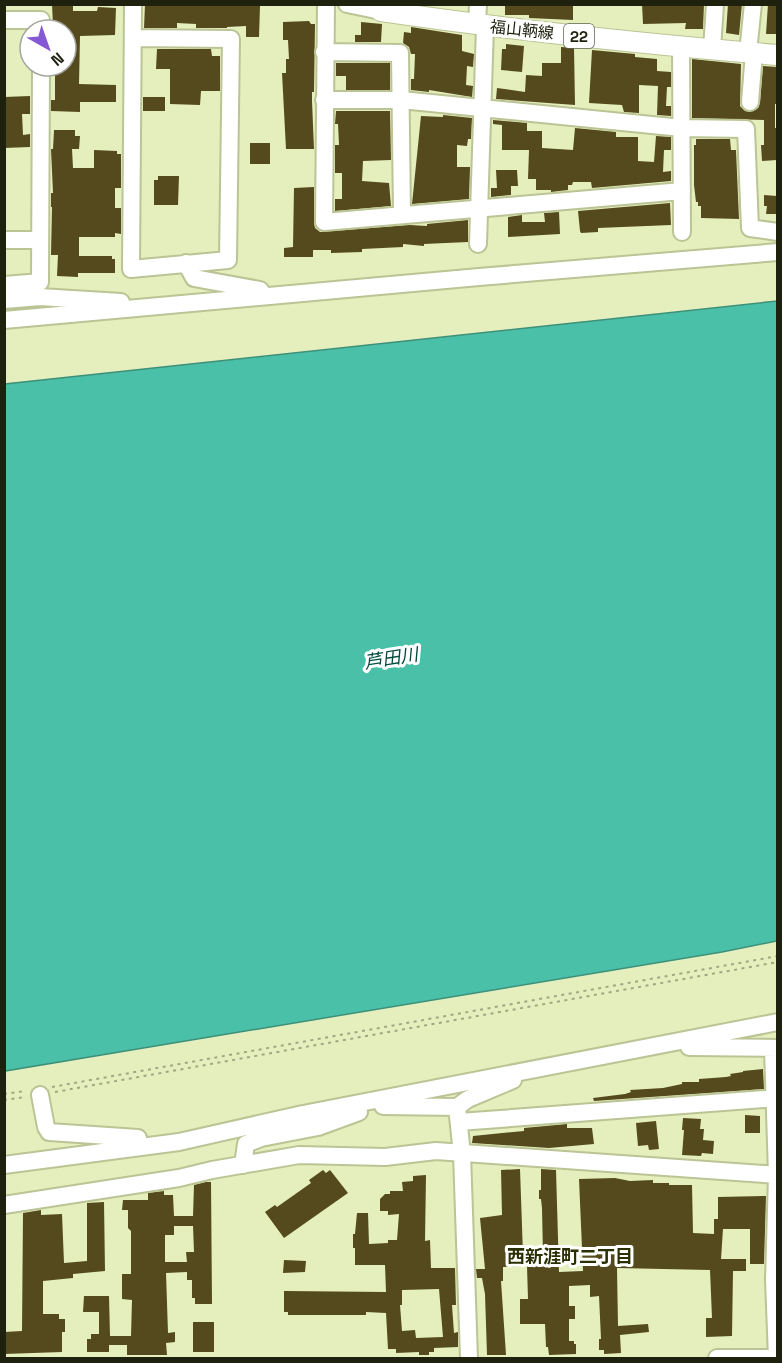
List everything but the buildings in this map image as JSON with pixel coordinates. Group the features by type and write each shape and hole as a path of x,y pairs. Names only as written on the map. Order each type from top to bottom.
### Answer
{"main road":[{"name":"福山鞆線","path":"380,8 481,26 777,55"}],"street":[{"path":"133,38 231,39 228,260 131,268 133,38 134,4"},
{"path":"326,4 324,222 682,191"},
{"path":"347,4 380,8"},
{"path":"478,4 481,26 482,108 478,244"},
{"path":"712,49 715,4"},
{"path":"750,102 753,4"},
{"path":"681,47 682,232"},
{"path":"324,52 400,52 402,215"},
{"path":"40,290 41,78"},
{"path":"324,100 401,100 682,128 746,129 750,228 777,232"},
{"path":"4,240 40,240"},
{"path":"4,320 777,252"},
{"path":"186,264 194,278 260,290 266,297"},
{"path":"4,285 119,302 135,309"},
{"path":"4,300 40,290"},
{"path":"4,1165 179,1142 303,1114 777,1023"},
{"path":"678,1043 691,1048 775,1049 777,1175 774,1280 777,1358 717,1359"},
{"path":"469,1359 462,1154 458,1115 468,1099 519,1078 528,1070"},
{"path":"38,1091 46,1127 50,1132 138,1138 140,1148"},
{"path":"371,1102 386,1107 458,1115 776,1098"},
{"path":"243,1164 246,1144 261,1138 318,1127 359,1112 371,1102"},
{"path":"4,1204 179,1178 299,1155 386,1157 436,1151 777,1175"}],"path":[{"path":"4,1100 38,1091 777,956"},
{"path":"4,1094 38,1091 777,962"}],"water":[{"name":"芦田川","path":"777,301 777,941 5,1071 5,384"}],"district":[{"name":"西新涯町二丁目","path":"570,1256"}]}
